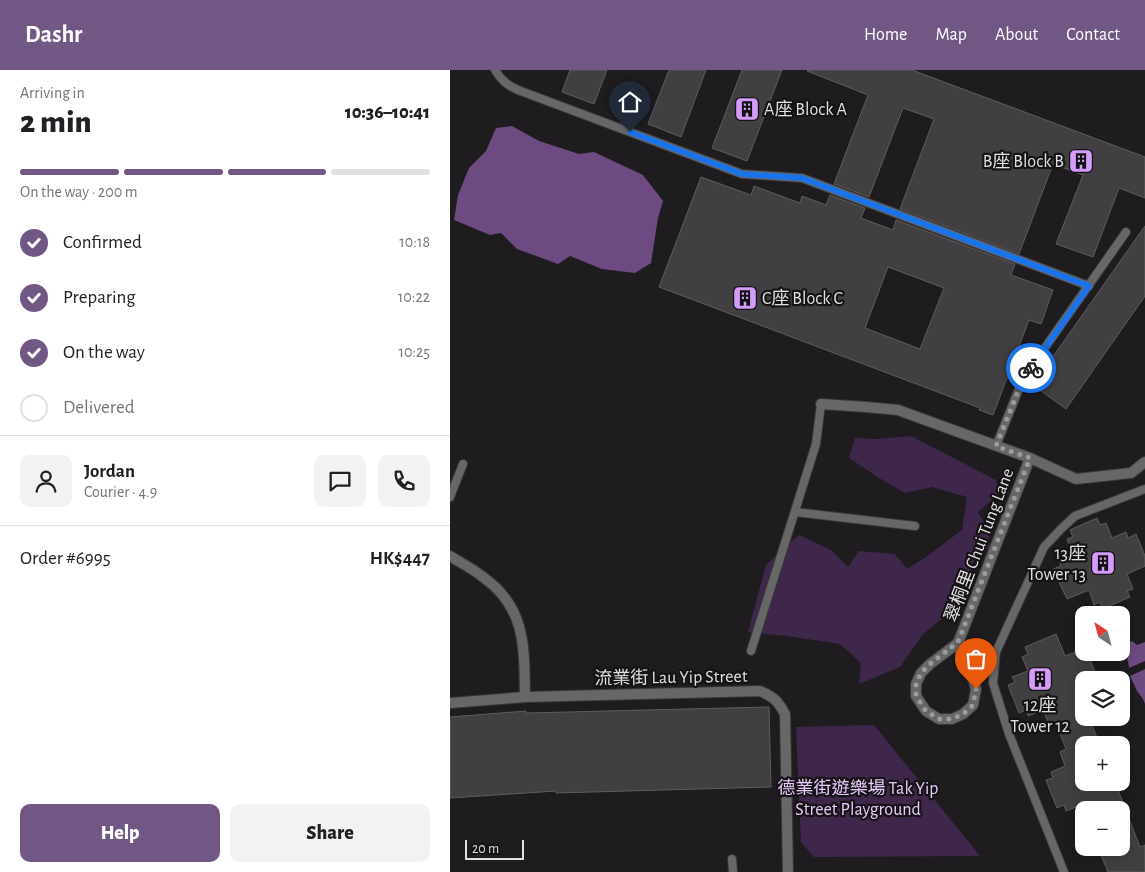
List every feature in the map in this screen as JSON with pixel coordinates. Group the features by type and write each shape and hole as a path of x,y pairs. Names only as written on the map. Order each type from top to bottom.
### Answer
{"street":[{"path":"821,404 898,410 1030,458 1076,480 1131,472 1145,462"},
{"name":"翠桐里 Chui Tung Lane","path":"958,642 962,658 970,670 976,689 973,705 963,714 952,719 939,719 926,711 916,696 916,684 921,673 926,668 958,642 1030,458"},
{"path":"450,556 478,573 494,586 504,596 517,618 523,642 524,697"},
{"name":"流業街 Lau Yip Street","path":"450,703 524,697 760,691 770,695 778,702 785,714 788,872"}],"lane":[{"path":"495,70 509,86 518,90 742,174 802,178 1089,286"},
{"path":"996,446 1023,379 1126,232"},
{"path":"751,651 816,444 821,404"},
{"path":"450,497 463,464"},
{"path":"1064,872 1009,734 993,683 996,652 1044,547 1075,516 1145,489"},
{"path":"795,512 915,526"},
{"path":"732,859 733,872"}],"green space":[{"path":"911,436 996,480 1001,492 978,512 989,531 989,548 975,555 963,602 923,634 900,667 859,684 861,663 840,644 748,632 766,565 799,535 831,550 848,567 859,551 895,554 907,569 962,530 967,497 932,487 905,493 849,458 855,438 876,439"},
{"name":"德業街遊樂場 Tak Yip Street Playground","path":"874,725 980,856 814,857 801,842 796,727"}],"shaded area":[{"path":"512,126 539,141 579,154 594,152 643,175 663,201 658,218 651,263 635,273 602,269 570,256 558,264 517,249 501,233 490,235 454,220 458,195 469,168 486,151 496,128"},
{"path":"1132,641 1137,645 1145,642 1145,661 1129,668 1128,661 1130,661 1130,642"},
{"path":"1145,669 1145,704 1137,691 1130,676"}],"building":[{"path":"570,70 607,70 594,104 562,92"},
{"path":"669,70 706,70 681,137 648,124"},
{"name":"A座 Block A","path":"742,70 782,70 747,161 712,148"},
{"name":"B座 Block B","path":"808,70 912,70 1145,157 1145,198 1119,188 1093,257 1056,244 1083,175 1053,164 1019,254 900,209 934,119 903,108 869,197 834,184 868,95"},
{"name":"C座 Block C","path":"701,177 751,195 754,186 800,203 802,196 826,205 830,195 865,208 861,218 893,230 896,220 1015,264 1011,275 1053,290 1041,324 1029,320 993,415 979,410 980,408 659,287","holes":["888,267 944,288 920,349 865,328"]},
{"path":"1145,226 1145,296 1066,409 1033,385"},
{"name":"13座 Tower 13","path":"1097,518 1100,525 1106,523 1112,538 1126,532 1128,538 1136,534 1145,556 1145,566 1127,574 1133,589 1127,591 1130,597 1109,606 1101,606 1100,602 1094,605 1089,590 1067,599 1053,569 1061,566 1059,560 1073,554 1067,539 1073,537 1070,530"},
{"path":"1056,634 1065,656 1075,652 1075,661 1091,661 1095,671 1075,671 1075,726 1092,726 1096,736 1075,736 1075,791 1118,791 1122,801 1075,801 1075,807 1066,811 1064,805 1057,808 1046,780 1053,778 1051,772 1065,766 1060,752 1066,749 1055,721 1049,724 1043,710 1028,716 1026,710 1019,713 1008,685 1015,682 1012,677 1028,671 1022,657 1028,654 1025,647"},
{"path":"769,707 771,787 556,793 556,791 450,798 450,717 526,711 526,713"},
{"path":"1130,821 1140,847 1145,845 1145,872 1108,872 1101,856 1130,856"}],"way so far":[{"path":"976,689 973,705 963,714 952,719 939,719 926,711 916,696 916,684 921,673 958,642 1030,458 996,446 1023,379 1031,368"}],"place":[{"name":"A座 Block A","path":"747,109"},
{"name":"B座 Block B","path":"1081,161"},
{"name":"C座 Block C","path":"745,298"},
{"name":"13座 Tower 13","path":"1103,563"},
{"name":"12座 Tower 12","path":"1040,679"}],"route":[{"path":"630,132 742,174 802,178 1089,286 1031,368"}]}
